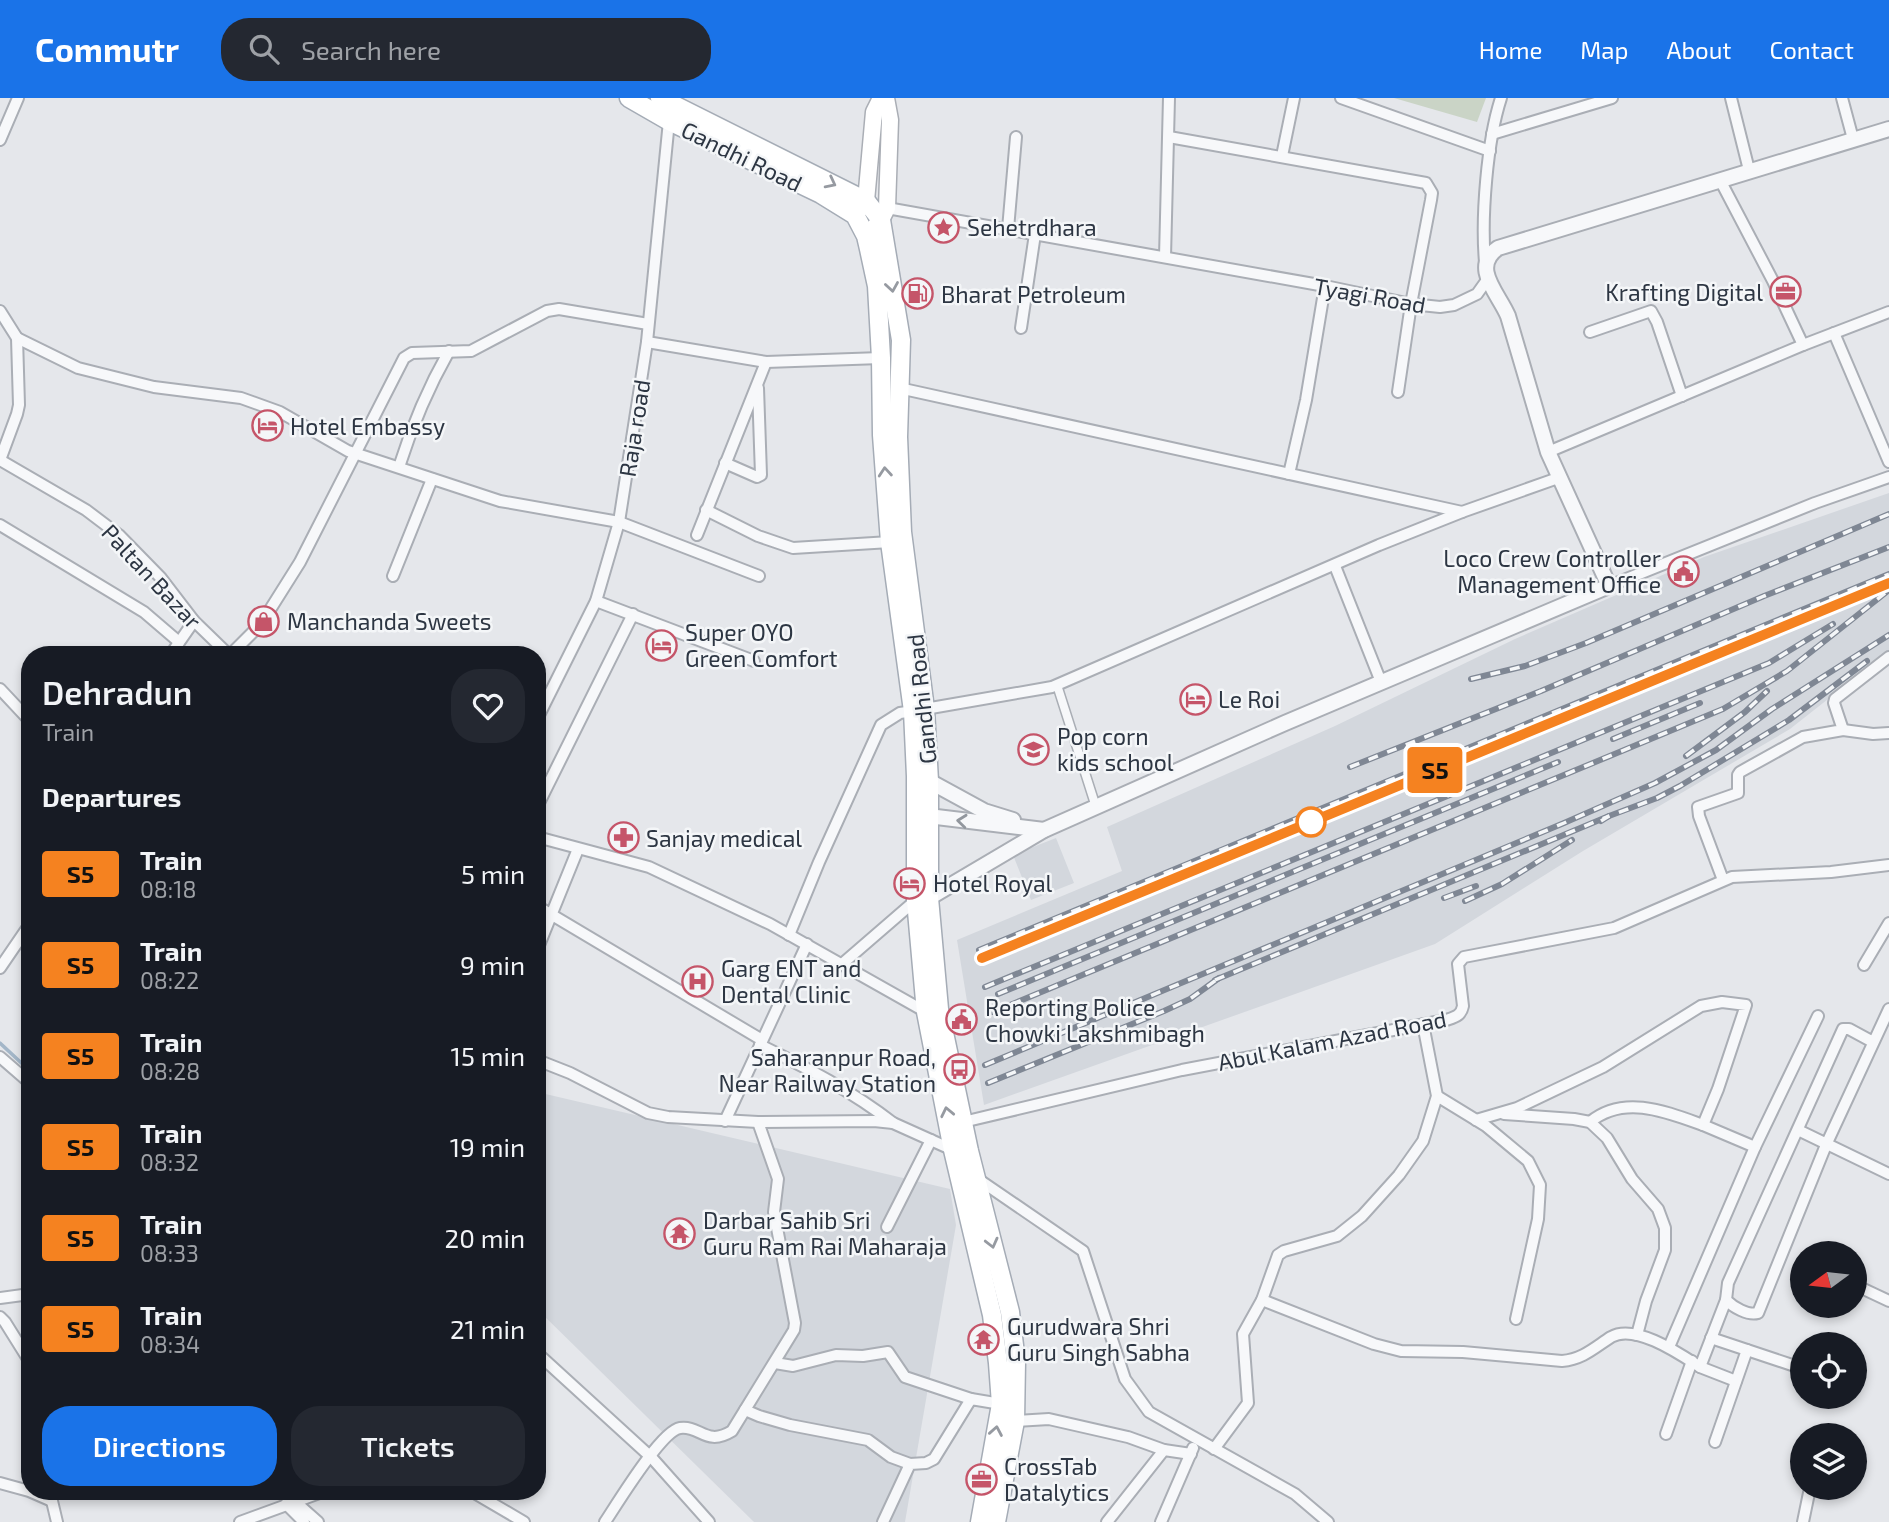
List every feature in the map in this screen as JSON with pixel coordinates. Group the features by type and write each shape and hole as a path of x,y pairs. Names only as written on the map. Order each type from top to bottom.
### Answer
{"main road":[{"name":"Gandhi Road","path":"629,98 669,121 821,194 861,208"},
{"name":"Gandhi Road","path":"660,98 861,208"},
{"path":"883,98 874,112 861,208 884,214"},
{"path":"866,236 884,214 890,120 883,98"},
{"name":"Gandhi Road","path":"861,208 877,286 882,435 890,542 929,781 923,816"},
{"name":"Gandhi Road","path":"884,214 901,340 898,437 902,532 919,710 926,1012 953,1150 967,1178"},
{"name":"Gandhi Road","path":"923,899 939,1009 963,1122 967,1178"},
{"path":"967,1178 992,1315 1001,1404 980,1522"},
{"path":"967,1178 1010,1312 1016,1362 1015,1421 996,1522"}],"street":[{"path":"0,141 18,98"},
{"path":"1165,257 1169,98"},
{"path":"1282,156 1294,98"},
{"path":"1341,98 1490,151"},
{"path":"1502,98 1490,151 1484,225 1487,280 1502,301 1558,478 1609,586"},
{"path":"1492,134 1612,98"},
{"path":"1731,98 1749,170"},
{"path":"1842,98 1853,139"},
{"name":"Raja road","path":"546,701 596,601 619,522 647,342 669,121"},
{"path":"1485,262 1498,248 1889,129"},
{"path":"1008,229 1016,137"},
{"path":"1169,137 1426,183 1430,187 1432,200 1411,304 1398,392"},
{"path":"1720,180 1803,345"},
{"name":"Tyagi Road","path":"884,214 1008,229 1411,304 1440,307 1454,305 1477,294 1487,280"},
{"path":"1021,328 1035,234"},
{"path":"1289,474 1306,400 1325,286"},
{"path":"238,646 261,624 300,562 404,358 412,353 471,351 547,311 559,309 648,324"},
{"path":"0,311 17,338 19,405 0,460"},
{"path":"1590,332 1651,311 1682,396"},
{"path":"1548,452 1803,345 1889,312"},
{"path":"1834,333 1889,462"},
{"path":"17,338 78,368 153,387 241,398 280,412 355,453 500,501 619,522 759,576"},
{"path":"647,342 766,362 881,358"},
{"path":"399,467 431,383 449,351"},
{"path":"697,535 766,362"},
{"path":"726,463 757,477 761,475 758,382"},
{"path":"899,388 1462,512"},
{"name":"Paltan Bazar","path":"0,460 86,510 119,535 161,578 194,621 221,646"},
{"path":"842,964 923,899 1044,830 1381,682 1609,586 1815,503 1889,477"},
{"path":"789,935 881,725 900,713 1057,685 1462,512 1558,478"},
{"path":"393,576 432,479"},
{"path":"706,510 758,536 793,548 890,542"},
{"path":"0,525 144,612 179,642"},
{"path":"1335,566 1381,682"},
{"path":"596,601 754,661"},
{"path":"546,789 634,614"},
{"path":"176,646 194,621"},
{"path":"1843,730 1835,699 1889,657"},
{"path":"1057,685 1097,807"},
{"path":"0,689 21,711"},
{"path":"1723,880 1698,807 1738,793 1740,772 1793,741 1815,734 1843,730 1889,733"},
{"path":"929,781 984,811 1044,830"},
{"path":"923,816 1044,830"},
{"path":"546,840 649,867 807,944 926,1012"},
{"path":"546,931 578,849"},
{"name":"Abul Kalam Azad Road","path":"963,1122 1182,1070 1456,1017 1463,1006 1458,964 1464,957 1614,928 1723,880 1742,876 1831,872 1889,865"},
{"path":"546,912 761,1043 831,1080 893,1123 953,1150"},
{"path":"1864,965 1889,923"},
{"path":"0,968 21,937"},
{"path":"725,1121 807,944"},
{"path":"1476,1120 1502,1114 1603,1067 1701,1006 1722,1002 1746,1005 1703,1125"},
{"path":"1726,1300 1751,1314 1758,1313 1826,1145 1873,1042 1885,1026 1889,1009"},
{"path":"1669,1347 1755,1147 1818,1016"},
{"path":"1214,1448 1248,1403 1243,1334 1262,1300 1278,1255 1336,1236 1362,1216 1399,1175 1426,1136 1437,1096 1423,1024"},
{"path":"1666,1434 1696,1364 1711,1338 1736,1264 1843,1029 1849,1029 1873,1042"},
{"path":"0,1057 21,1075"},
{"path":"546,1064 648,1113 668,1117 758,1122 893,1123"},
{"path":"1437,1096 1476,1120 1528,1161 1540,1185 1538,1219 1516,1319"},
{"path":"1590,1122 1600,1114 1612,1110 1641,1108 1666,1111 1755,1147"},
{"path":"1502,1114 1590,1122 1607,1138 1632,1179 1651,1199 1663,1220 1665,1250 1637,1335"},
{"path":"605,1522 649,1456 679,1428 709,1437 726,1435 732,1431 794,1330 795,1323 774,1212 778,1179 758,1122"},
{"path":"1798,1130 1889,1174"},
{"path":"887,1227 931,1140"},
{"path":"967,1178 1083,1251 1125,1379 1149,1412 1295,1494 1313,1517 1328,1522"},
{"path":"1867,1291 1889,1301"},
{"path":"0,1298 21,1295"},
{"path":"1262,1300 1374,1344 1401,1351 1463,1352 1562,1361 1575,1360 1616,1335 1637,1335 1669,1347 1696,1364 1736,1381"},
{"path":"0,1317 21,1348"},
{"path":"1711,1338 1790,1364"},
{"path":"1715,1442 1746,1350"},
{"path":"775,1363 793,1366 836,1355 863,1356 888,1352 905,1377 971,1399 1001,1404"},
{"path":"546,1361 649,1456 709,1522"},
{"path":"746,1410 790,1425 868,1440 891,1457 910,1464 926,1464 934,1459 971,1399"},
{"path":"1015,1421 1049,1419 1128,1437 1164,1450 1191,1454"},
{"path":"1161,1522 1197,1439"},
{"path":"1107,1522 1164,1450"},
{"path":"883,1522 910,1464"},
{"path":"0,1483 21,1489"},
{"path":"53,1500 57,1522"},
{"path":"240,1522 297,1500"},
{"path":"486,1500 524,1522"},
{"path":"1802,1522 1807,1500"},
{"path":"291,1502 304,1522"},
{"path":"291,1502 318,1522"}],"shaded area":[{"path":"1889,493 1889,651 1790,729 1583,851 1435,944 984,1105 957,940 1122,871 1107,827 1335,726 1515,639 1704,557"},
{"path":"1056,838 1074,883 1031,900 1013,855"},
{"path":"546,1094 950,1189 956,1225 905,1522 754,1522 546,1318"}],"green space":[{"path":"1394,98 1486,98 1477,122"}],"waterway":[{"path":"0,1043 21,1063"}],"railway":[{"path":"1471,679 1525,666 1586,643 1889,514"},
{"path":"1350,767 1889,547"},
{"path":"979,950 1889,574"},
{"path":"993,1012 1723,709 1787,671 1889,590"},
{"path":"985,987 1769,663 1833,624"},
{"path":"985,1065 1655,783 1716,750 1772,709 1889,635"},
{"path":"1601,821 1680,786 1789,720 1867,661"},
{"path":"1686,756 1745,712 1767,691"},
{"path":"1613,739 1700,703"},
{"path":"998,994 1558,762"},
{"path":"1215,980 1609,816"},
{"path":"1465,901 1502,884 1572,840"},
{"path":"1444,898 1476,886"},
{"path":"988,1083 1164,1011 1190,999 1219,978"}],"train":[{"name":"S5","path":"982,958 1889,583"}],"place":[{"name":"Sehetrdhara","path":"944,227"},
{"name":"Krafting Digital","path":"1786,292"},
{"name":"Bharat Petroleum","path":"918,294"},
{"name":"Hotel Embassy","path":"267,426"},
{"name":"Loco Crew Controller Management Office","path":"1684,571"},
{"name":"Manchanda Sweets","path":"264,621"},
{"name":"Super OYO Green Comfort","path":"662,645"},
{"name":"Le Roi","path":"1195,699"},
{"name":"Pop corn kids school","path":"1034,749"},
{"name":"Sanjay medical","path":"623,838"},
{"name":"Hotel Royal","path":"910,883"},
{"name":"Garg ENT and Dental Clinic","path":"698,981"},
{"name":"Reporting Police Chowki Lakshmibagh","path":"962,1020"},
{"name":"Saharanpur Road, Near Railway Station","path":"959,1070"},
{"name":"Darbar Sahib Sri Guru Ram Rai Maharaja","path":"680,1233"},
{"name":"Gurudwara Shri Guru Singh Sabha","path":"984,1339"},
{"name":"CrossTab Datalytics","path":"981,1479"}]}
